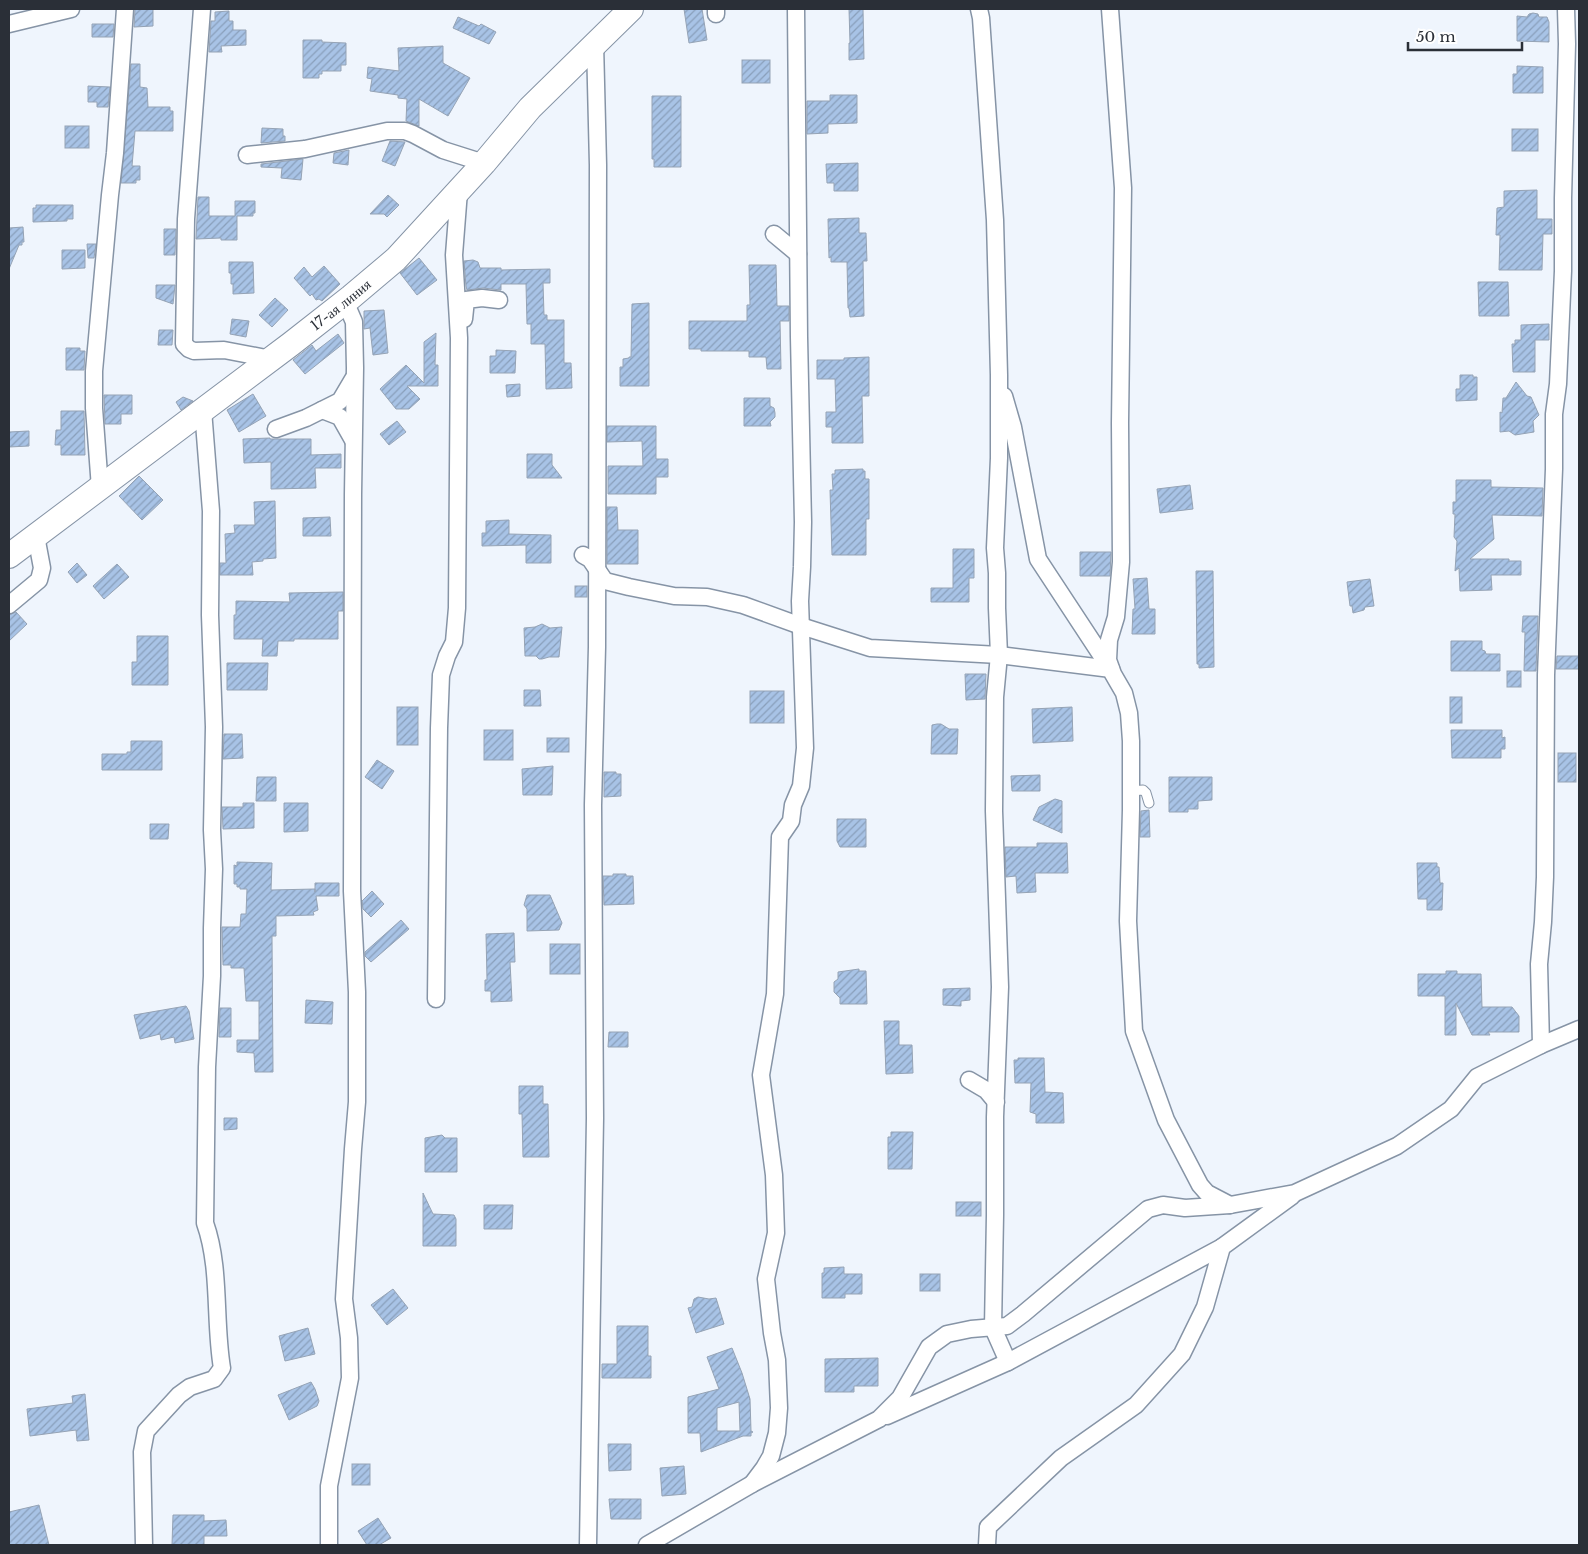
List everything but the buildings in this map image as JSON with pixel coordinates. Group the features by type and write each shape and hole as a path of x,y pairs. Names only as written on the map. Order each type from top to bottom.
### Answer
{"street":[{"path":"9,24 71,9"},
{"path":"100,488 94,408 94,371 115,153 125,9"},
{"path":"202,9 186,219 184,344 194,351 224,350 271,359"},
{"name":"17-ая линия","path":"9,556 346,302 396,259 484,163 530,108 631,9"},
{"path":"752,1484 771,1456 777,1433 779,1408 777,1360 766,1279 776,1233 774,1175 761,1075 775,994 780,836 791,822 793,805 801,786 804,748 800,601 803,522 796,9"},
{"path":"979,9 995,220 999,375 999,458 995,548 999,655 995,697 994,793 1000,987 996,1102 993,1328 1008,1362"},
{"path":"1110,9 1124,188 1122,217 1120,562 1116,617 1109,640 1108,660 1111,668"},
{"path":"1541,1045 1539,964 1545,877 1546,668 1554,469 1554,414 1558,384 1563,271 1562,198 1566,9"},
{"path":"588,1545 595,1118 593,805 598,164 595,43"},
{"path":"248,155 305,149 387,131 405,131 443,150 484,163"},
{"path":"436,999 441,675 454,642 457,608 459,338 454,256 459,191"},
{"path":"774,234 798,254"},
{"path":"459,338 464,320 466,300 482,298 499,300"},
{"path":"329,1545 328,1486 350,1378 349,1338 344,1299 352,1149 357,1102 357,992 352,891 354,322 346,302"},
{"path":"999,375 1013,427 1038,559 1111,668 1124,693 1129,713 1131,791 1128,921 1134,1031 1166,1120 1200,1185 1207,1193 1230,1205"},
{"path":"276,429 306,418 340,401 354,377"},
{"path":"144,1545 142,1452 146,1431 179,1395 190,1387 214,1379 222,1368 217,1326 215,1267 211,1239 205,1223 207,1067 212,976 214,869 212,830 214,728 210,615 212,511 203,410"},
{"path":"322,410 340,417 353,440"},
{"path":"9,604 39,580 42,568 36,536"},
{"path":"584,555 590,559 596,571 605,581 629,588 674,596 707,597 743,605 870,648 999,655 1111,668"},
{"path":"647,1545 752,1484 879,1420 1008,1362 1222,1247 1295,1193 1397,1146 1450,1110 1477,1077 1541,1045 1579,1029"},
{"path":"969,1080 986,1090 996,1102"},
{"path":"879,1420 900,1398 929,1346 947,1334 971,1329 1007,1326 1148,1210 1163,1205 1185,1208 1230,1205 1295,1193"},
{"path":"987,1545 988,1527 1061,1458 1136,1405 1182,1354 1204,1307 1222,1247"}],"lane":[{"path":"1131,791 1143,790 1149,803"}]}
